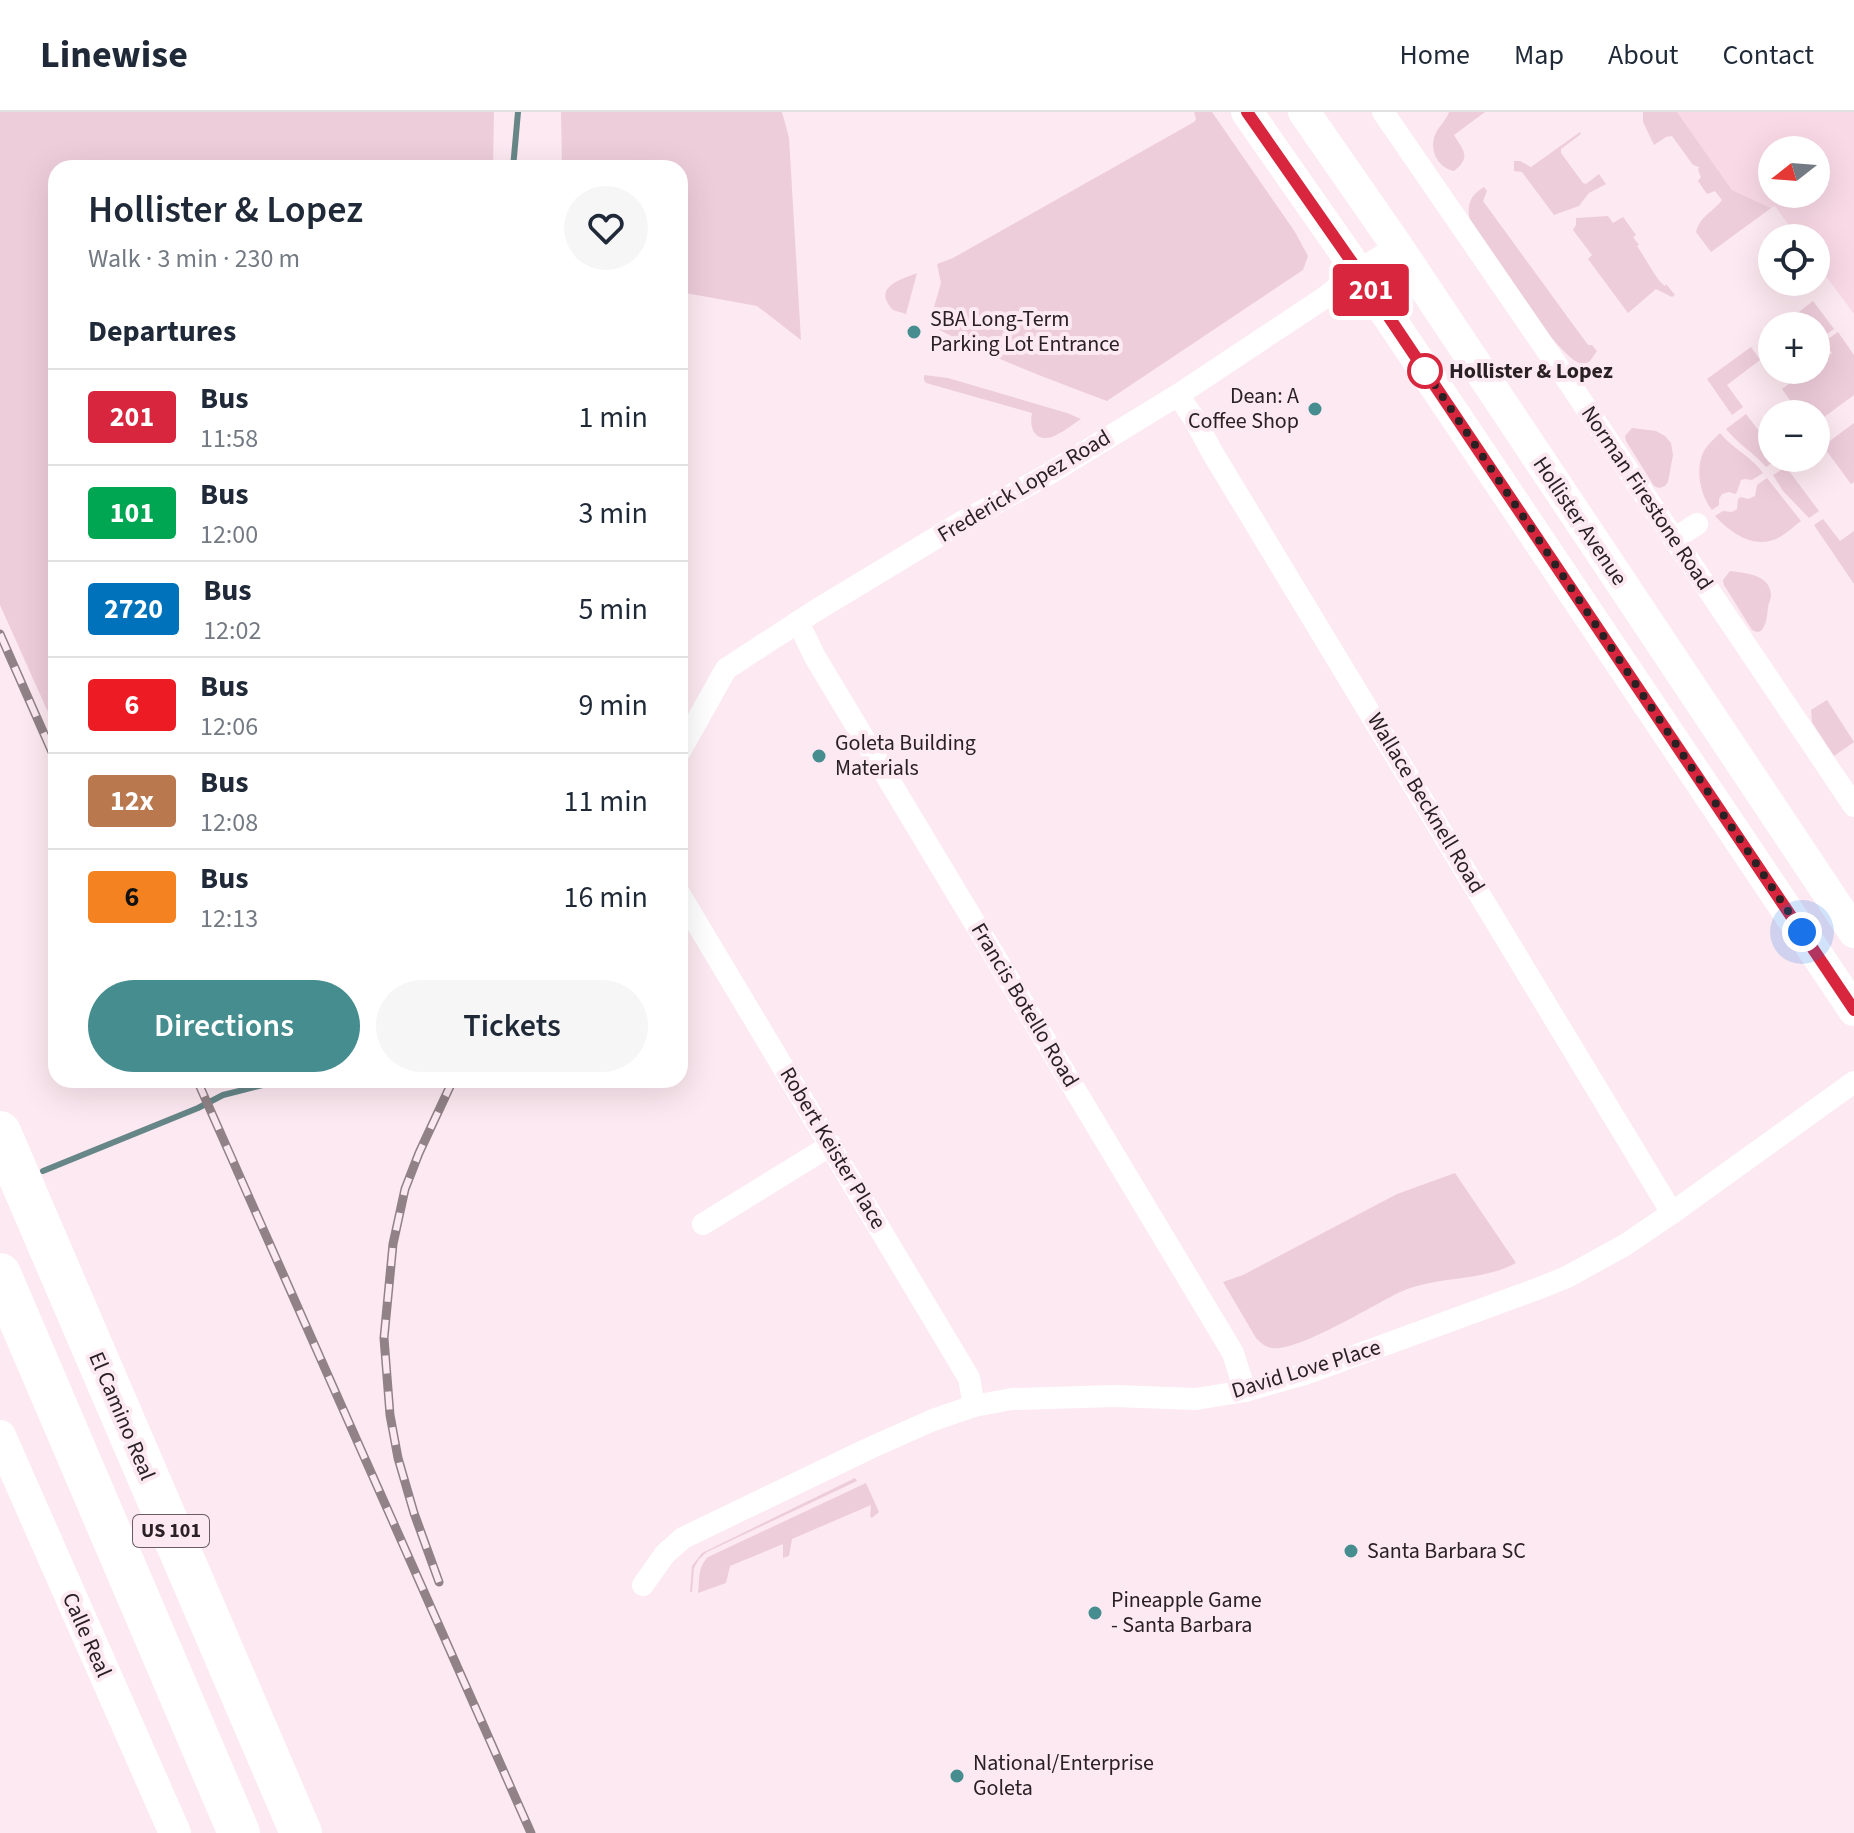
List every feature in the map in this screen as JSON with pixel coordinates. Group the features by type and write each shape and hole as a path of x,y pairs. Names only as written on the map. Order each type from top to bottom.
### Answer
{"highway":[{"name":"El Camino Real","path":"1,1134 301,1833"},
{"name":"US 101","path":"0,1274 239,1833"}],"main road":[{"name":"Hollister Avenue","path":"1247,112 1358,271 1854,1010"},
{"name":"Hollister Avenue","path":"1304,112 1397,246 1854,932"},
{"name":"Calle Real","path":"0,1436 175,1833"}],"street":[{"name":"Norman Firestone Road","path":"1383,112 1854,806"},
{"name":"Frederick Lopez Road","path":"688,737 726,669 962,522 1047,475 1178,395 1397,246"},
{"name":"Wallace Becknell Road","path":"1178,395 1672,1213"},
{"path":"1674,539 1697,524"},
{"name":"Francis Botello Road","path":"798,622 815,657 1233,1353 1245,1391"},
{"name":"Robert Keister Place","path":"688,908 969,1378 974,1406"},
{"name":"David Love Place","path":"643,1585 665,1554 683,1538 870,1448 974,1406 1012,1399 1100,1396 1196,1399 1245,1391 1305,1374 1567,1277 1625,1245 1854,1082"},
{"path":"703,1224 831,1145"}],"shaded area":[{"path":"0,112 494,112 493,160 48,160 48,712 0,605"},
{"path":"561,112 782,112 789,138 801,340 757,306 688,293 688,160 562,160"},
{"path":"1194,112 1212,112 1295,232 1308,256 1303,270 1107,401 994,356 929,324 941,283 937,264 953,258 1194,122"},
{"path":"1449,112 1485,112 1454,135 1463,149 1464,157 1454,171 1439,162 1433,147 1435,135"},
{"path":"1643,112 1677,112 1732,190 1758,202 1758,208 1771,208 1711,252 1696,232 1704,218 1722,200 1715,191 1707,194 1698,181 1701,177 1699,167 1693,165 1672,136 1654,145 1643,122"},
{"path":"1677,112 1854,112 1854,314 1830,282 1830,224 1788,224 1776,208 1830,208 1830,136 1758,136 1758,202 1732,190"},
{"path":"1580,132 1561,149 1561,153 1583,183 1599,174 1606,184 1589,193 1579,206 1554,215 1522,172 1514,171 1514,161 1531,167"},
{"path":"1484,187 1487,191 1483,201 1588,345 1597,351 1590,361 1583,365 1556,343 1523,300 1470,220 1471,200"},
{"path":"1608,216 1613,223 1623,217 1636,235 1633,237 1637,246 1654,274 1675,295 1672,297 1656,289 1628,313 1588,259 1592,255 1573,230 1576,218"},
{"path":"917,273 906,314 893,310 887,302 887,290 896,282"},
{"path":"1813,301 1821,312 1799,312"},
{"path":"1838,332 1854,355 1854,395 1830,413 1830,400 1790,400 1782,389 1789,384 1830,384 1830,338"},
{"path":"1751,347 1758,357 1758,362 1727,385 1743,407 1732,415 1707,379"},
{"path":"924,375 948,378 1081,419 1052,437 1041,437 1032,428 1032,413 926,383"},
{"path":"1746,414 1758,430 1758,459 1736,439 1726,429"},
{"path":"1854,423 1854,482 1851,484 1830,456 1830,441"},
{"path":"1632,428 1656,431 1671,443 1673,455 1665,486 1654,486 1626,441 1625,436"},
{"path":"1720,433 1753,462 1758,472 1763,473 1752,480 1741,480 1737,492 1722,494 1719,505 1712,510 1702,491 1699,475 1701,460"},
{"path":"1790,472 1819,511 1809,518 1783,491 1773,475"},
{"path":"1767,478 1801,521 1771,541 1753,541 1736,534 1715,516 1737,509 1741,497 1748,499 1755,496 1757,485"},
{"path":"1823,519 1840,541 1854,531 1854,584 1814,525"},
{"path":"1730,571 1761,578 1769,587 1771,598 1766,623 1761,631 1752,630 1724,585 1723,580"},
{"path":"1827,700 1854,742 1834,756 1812,722 1811,710"},
{"path":"1455,1173 1516,1263 1487,1274 1410,1288 1298,1343 1272,1348 1256,1338 1223,1282 1243,1275 1397,1194"},
{"path":"855,1478 857,1481 707,1552 694,1568 690,1592 692,1566 702,1553"},
{"path":"866,1483 879,1512 872,1518 871,1505 792,1539 789,1556 783,1558 783,1544 730,1566 726,1583 698,1593 701,1570 708,1557"}],"waterway":[{"path":"514,160 518,112"},
{"path":"43,1171 223,1095 251,1088"}],"railway":[{"path":"0,634 48,743"},
{"path":"201,1088 531,1833"},
{"path":"439,1582 398,1458 390,1415 384,1338 393,1244 405,1189 449,1088"}],"bus line":[{"name":"201","path":"1247,112 1358,271 1854,1010"}],"place":[{"name":"SBA Long-Term Parking Lot Entrance","path":"914,332"},
{"name":"Hollister & Lopez","path":"1425,371"},
{"name":"Dean: A Coffee Shop","path":"1315,409"},
{"name":"Goleta Building Materials","path":"819,756"},
{"name":"Santa Barbara SC","path":"1351,1551"},
{"name":"Pineapple Game - Santa Barbara","path":"1095,1613"},
{"name":"National/Enterprise Goleta","path":"957,1776"}],"route":[{"path":"1425,371 1418,360 1802,932"}]}
